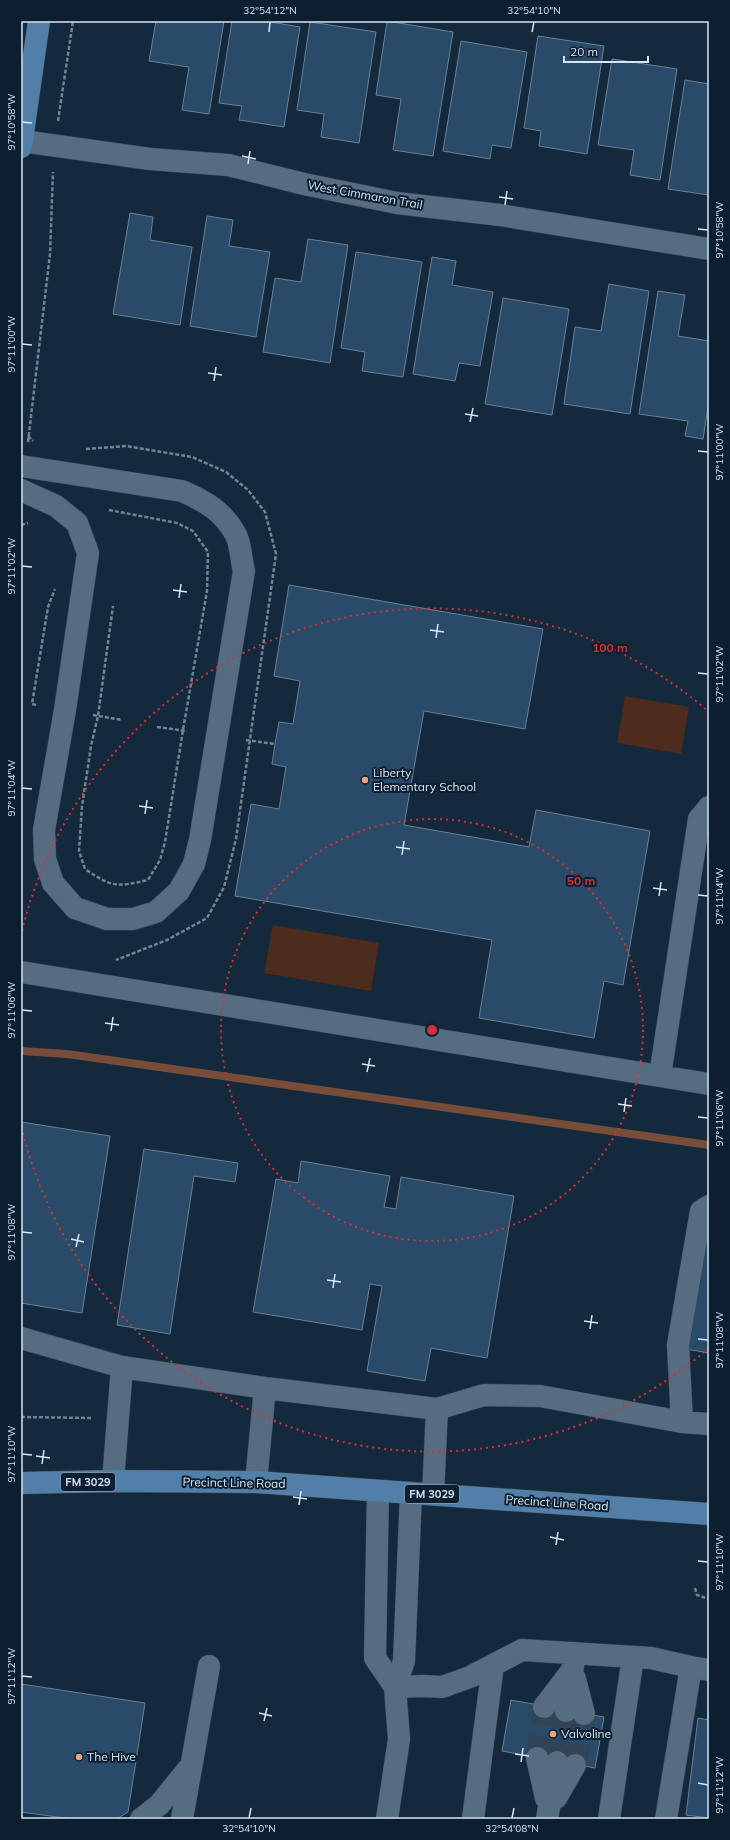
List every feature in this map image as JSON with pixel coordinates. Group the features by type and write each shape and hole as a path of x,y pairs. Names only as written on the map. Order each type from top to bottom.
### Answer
{"main road":[{"path":"22,144 39,21"},
{"name":"Precinct Line Road","path":"21,1484 113,1481 256,1482 709,1514"}],"street":[{"name":"West Cimmaron Trail","path":"22,144 54,145 150,159 228,165 304,184 397,203 500,215 709,249"},
{"path":"21,466 182,491 205,501 221,514 236,536 244,571 200,840 194,864 179,891 156,912 133,919 107,919 75,908 53,883 45,859 44,830 65,710 88,553 77,523 56,506 21,490"},
{"path":"26,514 56,506"},
{"path":"660,1076 699,819 709,807"},
{"path":"21,972 709,1084"},
{"path":"682,1422 678,1345 700,1211 709,1206"},
{"path":"21,1338 122,1367 265,1388 437,1409 484,1396 540,1396 682,1422 709,1424"},
{"path":"113,1481 122,1367"},
{"path":"256,1482 265,1388"},
{"path":"432,1494 437,1409"},
{"path":"378,1490 375,1658 395,1688"},
{"path":"387,1819 399,1739 395,1688 404,1661 411,1493"},
{"path":"395,1688 424,1686 442,1687 470,1677 522,1650 574,1661 633,1656 651,1658 700,1669 666,1819"},
{"path":"609,1819 633,1656"},
{"path":"544,1707 574,1661"},
{"path":"574,1661 575,1712"},
{"path":"473,1819 493,1665"},
{"path":"182,1819 209,1666"},
{"path":"548,1815 557,1761"},
{"path":"141,1819 159,1805 190,1767"}],"path":[{"path":"38,446 28,436 50,254 54,145 73,21"},
{"path":"83,449 126,446 192,457 226,472 248,490 265,512 276,554 248,741 236,839 224,887 207,918 167,940 132,955 110,961"},
{"path":"109,510 177,523 193,531 208,552 207,591 165,842 160,860 148,880 122,886 105,883 85,869 79,851 82,806 91,746 98,716 113,606"},
{"path":"21,525 26,514"},
{"path":"36,705 32,704 48,607 57,586"},
{"path":"93,715 122,720"},
{"path":"157,727 187,731"},
{"path":"248,741 275,744"},
{"path":"21,1417 118,1418"},
{"path":"695,1588 697,1595 709,1599"}],"shaded area":[{"path":"625,696 689,707 681,754 617,743"},
{"path":"273,925 379,943 371,991 264,973"}],"building":[{"path":"156,21 224,21 209,114 182,110 189,67 149,61"},
{"path":"232,21 265,21 300,27 284,127 239,120 242,106 219,103"},
{"path":"387,21 453,32 433,156 393,150 401,99 376,95"},
{"path":"310,22 376,32 359,143 321,137 324,114 297,110"},
{"path":"538,36 604,46 587,154 539,146 541,131 524,128"},
{"path":"461,41 527,52 511,148 492,145 490,159 443,151"},
{"path":"612,59 677,69 660,180 630,175 634,150 598,145"},
{"path":"685,80 709,84 709,195 668,189"},
{"path":"130,213 153,217 150,240 192,247 180,325 113,314"},
{"path":"207,216 233,220 229,246 270,252 256,337 190,326"},
{"path":"308,239 348,245 330,363 263,352 275,278 301,282"},
{"path":"356,252 422,262 403,377 362,371 365,352 341,348"},
{"path":"432,257 456,261 452,285 493,292 480,366 459,363 455,381 413,374"},
{"path":"609,284 649,291 630,414 564,404 575,327 601,331"},
{"path":"658,291 685,295 678,336 709,341 709,401 703,439 685,436 688,421 639,414"},
{"path":"503,298 569,309 552,415 485,404"},
{"path":"289,585 543,629 525,729 424,711 404,825 529,847 536,810 650,831 623,985 604,981 594,1038 479,1018 492,940 235,896 251,804 279,809 286,767 272,764 275,744 279,722 293,724 300,681 274,676"},
{"path":"21,1122 110,1136 82,1313 21,1303"},
{"path":"144,1149 238,1163 235,1182 194,1176 170,1334 117,1325"},
{"path":"301,1161 390,1176 384,1207 396,1209 401,1177 514,1196 487,1358 431,1348 425,1381 367,1371 382,1286 370,1284 362,1330 253,1312 276,1179 298,1183"},
{"path":"703,1241 709,1242 709,1353 686,1349"},
{"name":"The Hive","path":"21,1684 145,1703 128,1812 117,1819 72,1819 21,1812"},
{"name":"Valvoline","path":"511,1700 604,1717 595,1768 502,1751"},
{"path":"698,1718 709,1720 709,1818 686,1815"}],"waterway":[{"path":"21,1051 67,1054 709,1145"}],"tunnel":[{"path":"537,1758 544,1707"},
{"path":"557,1762 566,1711"},
{"path":"575,1765 584,1714"}],"place":[{"name":"Liberty Elementary School","path":"365,780"},
{"name":"Valvoline","path":"553,1734"},
{"name":"The Hive","path":"79,1757"}]}
